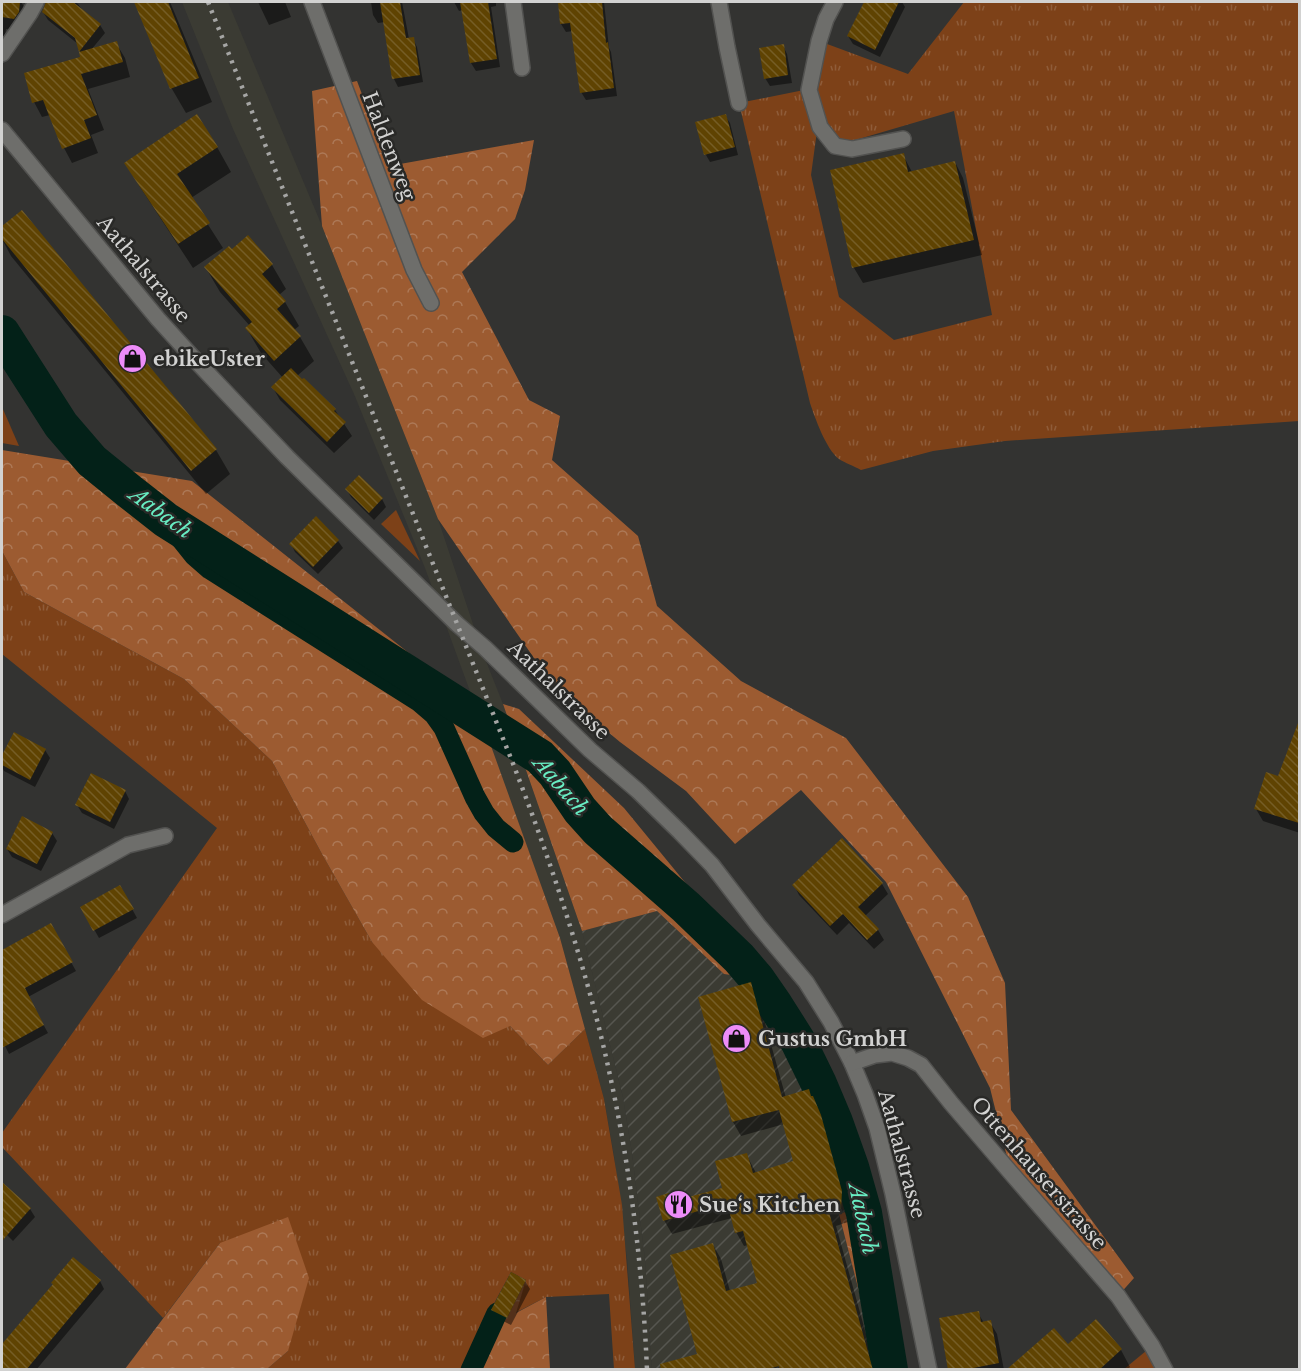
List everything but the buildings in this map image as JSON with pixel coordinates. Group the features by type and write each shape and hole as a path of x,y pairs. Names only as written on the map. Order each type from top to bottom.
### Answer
{"main road":[{"path":"2,54 36,2"},
{"name":"Haldenweg","path":"312,2 414,270 431,303"},
{"path":"513,2 522,68"},
{"path":"719,2 726,47 739,103"},
{"path":"835,2 826,19 819,41 809,90 820,127 835,146 852,149 903,138"},
{"name":"Aathalstrasse","path":"2,130 158,319 250,419 457,624 485,648 590,750 664,816 712,865 806,982 831,1022 865,1094 893,1194 929,1370"},
{"path":"2,915 128,845 165,836"},
{"name":"Ottenhauserstrasse","path":"852,1063 875,1055 892,1053 921,1065 951,1103 1118,1296 1152,1346 1165,1370"}],"shaded area":[{"path":"182,2 228,2 322,226 438,519 482,651 503,704 582,931 623,1097 632,1153 645,1259 652,1369 635,1369 627,1259 614,1156 604,1099 560,938 425,568 354,394 233,129"},
{"path":"657,911 724,974 757,979 821,1097 852,1211 839,1215 879,1369 652,1369 645,1259 632,1153 623,1097 582,931"}],"green space":[{"path":"964,2 1299,2 1299,421 1005,441 933,451 861,470 839,459 825,441 810,403 739,103 809,89 819,41 908,74","holes":["954,111 992,315 894,340 839,297 811,175 817,131 835,146"]},
{"path":"357,81 389,166 534,140 525,190 515,219 462,272 529,400 560,416 552,460 638,536 657,606 741,681 846,738 968,897 1005,983 1011,1110 1134,1278 1118,1296 1011,1173 990,1088 886,882 801,790 735,844 686,791 620,742 554,687 438,519 322,226 312,91"},
{"path":"2,407 19,446 2,443"},
{"path":"2,450 192,481 477,707 560,938 585,1029 548,1065 510,1026 483,1038 422,1000 372,942 272,761 184,679 24,592 2,551"},
{"path":"396,510 420,561 381,524"},
{"path":"2,551 24,592 184,679 272,761 372,942 510,1026 548,1065 585,1029 604,1099 622,1205 635,1369 614,1369 609,1294 546,1297 515,1313 526,1280 511,1272 491,1309 497,1313 471,1369 267,1369 288,1351 220,1243 163,1318 2,1147 2,1133 217,828 2,654"},
{"path":"503,704 519,709 624,808 697,897 736,936 771,976 786,998 829,1072 854,1141 876,1214 901,1369 879,1369 839,1214 852,1210 821,1097 757,979 724,974 657,911 582,931"},
{"path":"288,1217 309,1278 288,1351 267,1369 125,1369 220,1243"},
{"path":"526,1280 516,1313 546,1297 550,1369 471,1370 497,1313 507,1318"},
{"path":"1152,1346 1165,1370 1123,1370"}],"waterway":[{"name":"Aabach","path":"2,333 61,425 92,461 166,520 540,757 598,830 686,907 739,958 757,979 799,1043 835,1122 851,1167 864,1213 890,1370"},
{"path":"166,520 194,555 210,569 420,702 434,714 444,728 484,813 496,828 513,842"},
{"path":"471,1370 497,1313"}],"railway":[{"path":"208,2 512,761 569,922 597,1020 624,1150 637,1237 647,1370"}],"place":[{"name":"ebikeUster","path":"132,359"},
{"name":"Gustus GmbH","path":"737,1039"},
{"name":"Sue‘s Kitchen","path":"678,1205"}]}
